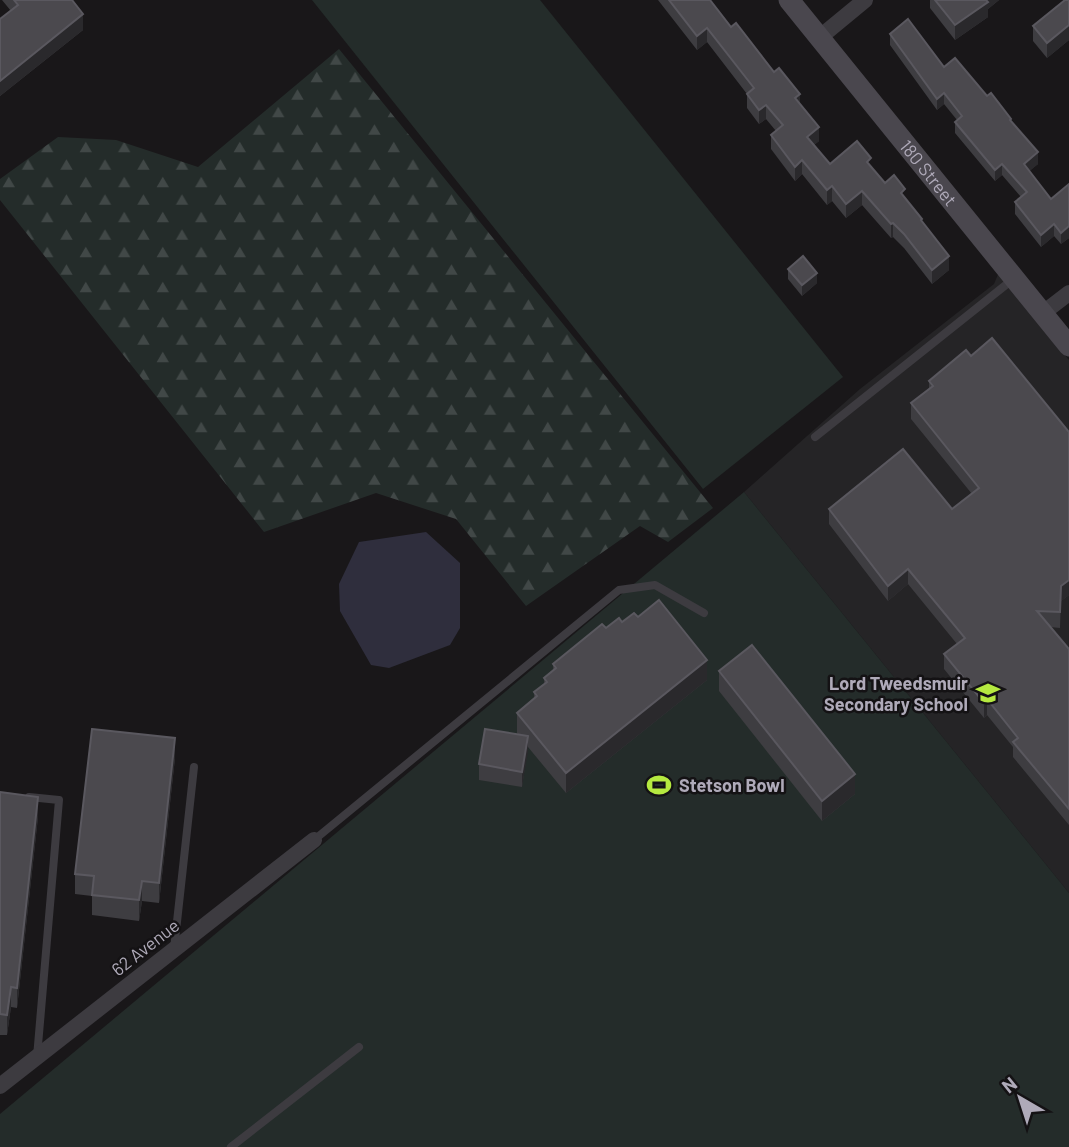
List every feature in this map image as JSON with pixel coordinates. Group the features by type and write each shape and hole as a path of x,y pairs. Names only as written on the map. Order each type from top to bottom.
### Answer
{"street":[{"name":"180 Street","path":"789,0 1069,346"},
{"path":"819,38 865,0"},
{"path":"1043,313 1069,293"},
{"name":"62 Avenue","path":"0,1086 314,840"}],"lane":[{"path":"815,437 1015,278"},
{"path":"314,840 619,590 656,585 704,613"},
{"path":"174,949 194,767"},
{"path":"24,797 59,800 37,1057"},
{"path":"231,1147 359,1047"}],"shaded area":[{"name":"Lord Tweedsmuir Secondary School","path":"999,272 1069,360 1069,893 744,492 860,389 994,284"}],"green space":[{"path":"312,0 540,0 843,377 703,489"},
{"path":"339,49 713,508 668,542 640,526 526,606 456,519 376,493 264,532 0,200 0,179 58,137 116,140 198,167"},
{"path":"744,492 1069,893 1069,1147 0,1147 0,1114"}],"water":[{"path":"426,532 460,563 460,628 450,645 389,668 371,665 340,611 339,584 359,542"}],"building":[{"path":"14,0 72,0 83,14 0,81 0,19 18,5"},
{"path":"669,0 710,0 731,27 736,23 774,72 779,68 800,94 795,98 819,127 807,137 830,164 857,141 871,158 867,162 885,183 894,175 905,189 901,193 949,256 932,270 904,234 891,224 862,191 846,204 832,186 827,190 802,160 795,167 771,135 783,125 766,105 759,110 747,94 754,88 707,28 697,36"},
{"path":"935,0 986,0 988,2 955,25"},
{"path":"1065,0 1069,0 1069,25 1047,43 1033,26"},
{"path":"908,19 944,67 955,58 987,96 991,93 1038,152 1024,164 1051,199 1069,184 1069,226 1061,233 1054,224 1041,235 1015,202 1027,192 1002,164 995,170 955,122 962,116 944,93 937,99 890,34"},
{"path":"803,256 817,273 802,285 788,269"},
{"path":"992,338 1069,432 1069,580 1061,586 1060,612 1037,611 1069,649 1069,809 1013,742 1018,738 987,699 984,703 944,654 965,638 908,569 888,586 829,509 903,449 952,509 979,488 911,403 933,386 929,381 966,350 971,356"},
{"path":"659,600 707,660 566,773 517,713 537,696 534,692 547,682 544,678 556,668 553,664 602,624 606,628 619,618 622,622 634,613 638,617"},
{"path":"752,645 855,774 822,801 719,671"},
{"path":"92,729 175,738 159,883 142,881 139,900 92,895 94,876 75,874"},
{"path":"485,729 528,736 522,772 479,764"},
{"path":"0,792 38,797 17,988 11,987 7,1015 0,1014"}],"place":[{"name":"Lord Tweedsmuir Secondary School","path":"988,693"},
{"name":"Stetson Bowl","path":"659,785"}]}
